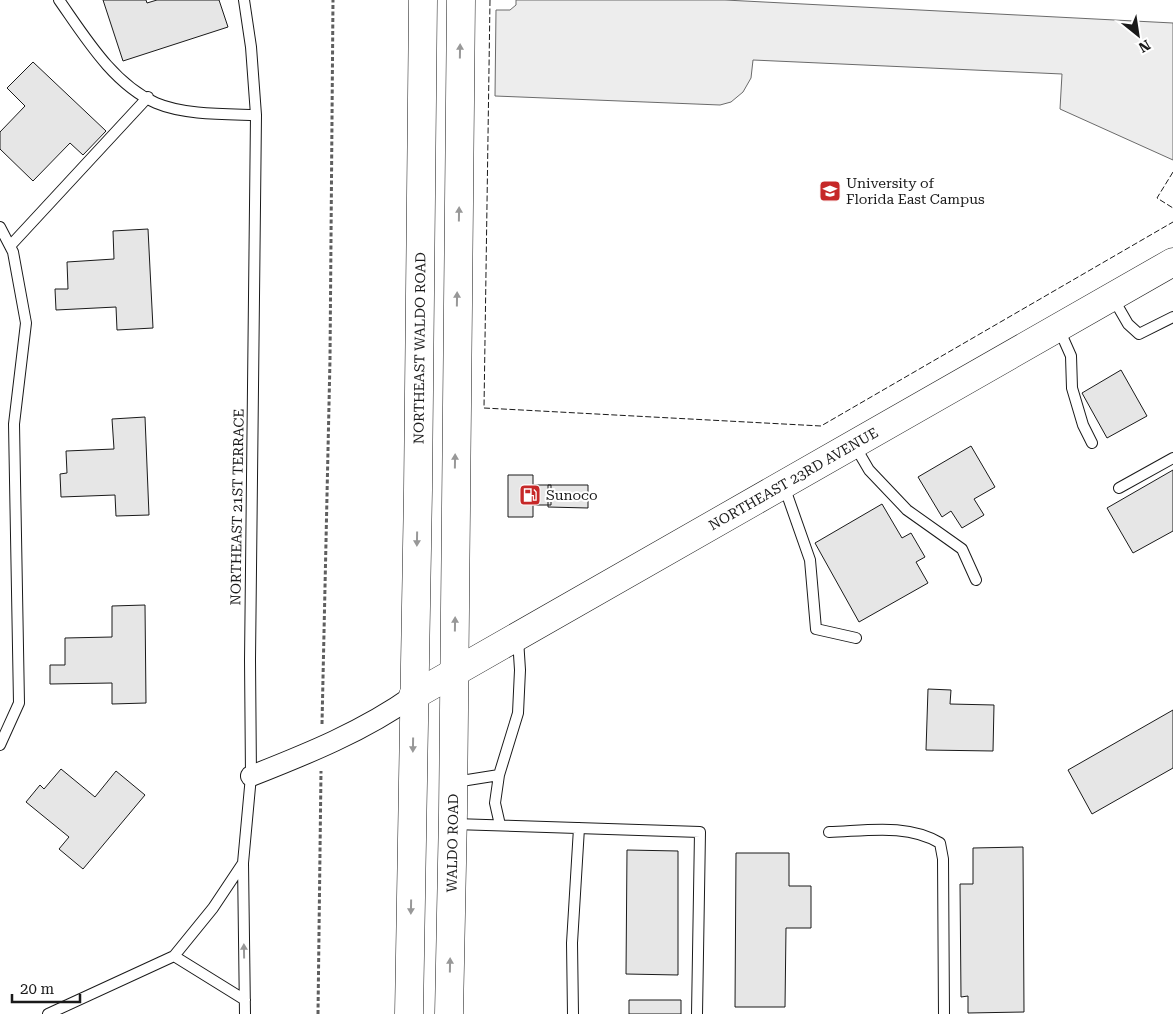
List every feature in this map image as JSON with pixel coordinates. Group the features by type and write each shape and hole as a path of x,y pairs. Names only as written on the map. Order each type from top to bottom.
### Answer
{"main road":[{"name":"NORTHEAST WALDO ROAD","path":"414,696 423,0"},
{"path":"454,673 461,0"},
{"name":"NORTHEAST 23RD AVENUE","path":"414,696 1173,262"},
{"path":"419,263 458,263"},
{"name":"WALDO ROAD","path":"449,1014 454,782 454,673"},
{"path":"409,1014 414,696"}],"street":[{"path":"251,776 322,748 395,709 414,696"}],"lane":[{"path":"60,0 80,30 122,81 157,103 204,113 256,115"},
{"name":"NORTHEAST 21ST TERRACE","path":"244,0 251,47 256,115 250,660 251,776 243,863 245,1014"},
{"path":"10,246 148,97"},
{"path":"0,227 10,246 26,323 14,424 19,703 0,745"},
{"path":"1112,297 1128,324 1139,334 1173,317"},
{"path":"1059,328 1071,356 1072,388 1083,426 1092,443"},
{"path":"854,445 869,470 907,510 962,549 976,580"},
{"path":"1119,488 1173,458"},
{"path":"784,486 810,560 816,629 856,638"},
{"path":"500,825 495,803 499,774 518,713 520,670 518,638"},
{"path":"454,782 499,774"},
{"path":"453,824 700,832 697,1014"},
{"path":"573,1014 572,943 579,828"},
{"path":"829,832 890,830 915,832 929,836 940,843 943,859 944,1014"},
{"path":"48,1014 174,956 213,908 243,863"},
{"path":"174,956 245,1000"}],"path":[{"path":"318,1014 330,359 333,0"}],"shaded area":[{"path":"516,0 725,0 1173,23 1173,160 1060,109 1062,74 753,60 751,78 743,92 731,102 720,105 495,96 496,10 510,10 516,5"}],"building":[{"path":"103,0 146,0 147,3 157,0 219,0 228,27 123,61"},
{"path":"33,62 106,131 83,155 70,143 33,181 0,149 0,132 25,106 7,88"},
{"path":"148,229 153,328 117,330 116,307 56,310 55,289 68,289 67,262 114,259 113,231"},
{"path":"1121,370 1147,416 1107,438 1082,393"},
{"path":"145,417 149,515 116,516 115,495 61,497 60,474 67,473 66,451 114,449 112,419"},
{"path":"971,446 995,487 974,499 984,515 962,528 951,511 942,517 918,477"},
{"path":"1173,470 1173,531 1133,553 1107,508"},
{"name":"Sunoco","path":"508,475 533,475 533,485 551,485 551,505 533,505 533,517 508,517"},
{"path":"548,485 588,485 588,508 548,507"},
{"path":"882,504 902,538 911,533 925,557 916,562 928,583 859,622 815,543"},
{"path":"145,605 146,703 112,704 112,683 50,684 50,665 65,665 65,638 112,637 112,606"},
{"path":"928,689 951,690 950,704 994,705 993,751 926,750"},
{"path":"1173,710 1173,768 1092,814 1068,770"},
{"path":"61,769 95,797 116,771 145,795 83,869 59,849 69,837 26,802 40,785 44,789"},
{"path":"1023,847 1024,1012 968,1013 968,996 961,997 960,884 973,884 973,848"},
{"path":"627,850 678,851 678,975 626,974"},
{"path":"736,853 789,853 789,886 811,886 811,928 786,928 785,1007 735,1007"},
{"path":"629,1000 681,1000 681,1014 629,1014"}],"fence":[{"path":"490,0 484,408 821,426 1173,222"},
{"path":"1173,172 1157,198 1173,208"}],"place":[{"name":"University of Florida East Campus","path":"830,191"},
{"name":"Sunoco","path":"530,495"}]}
